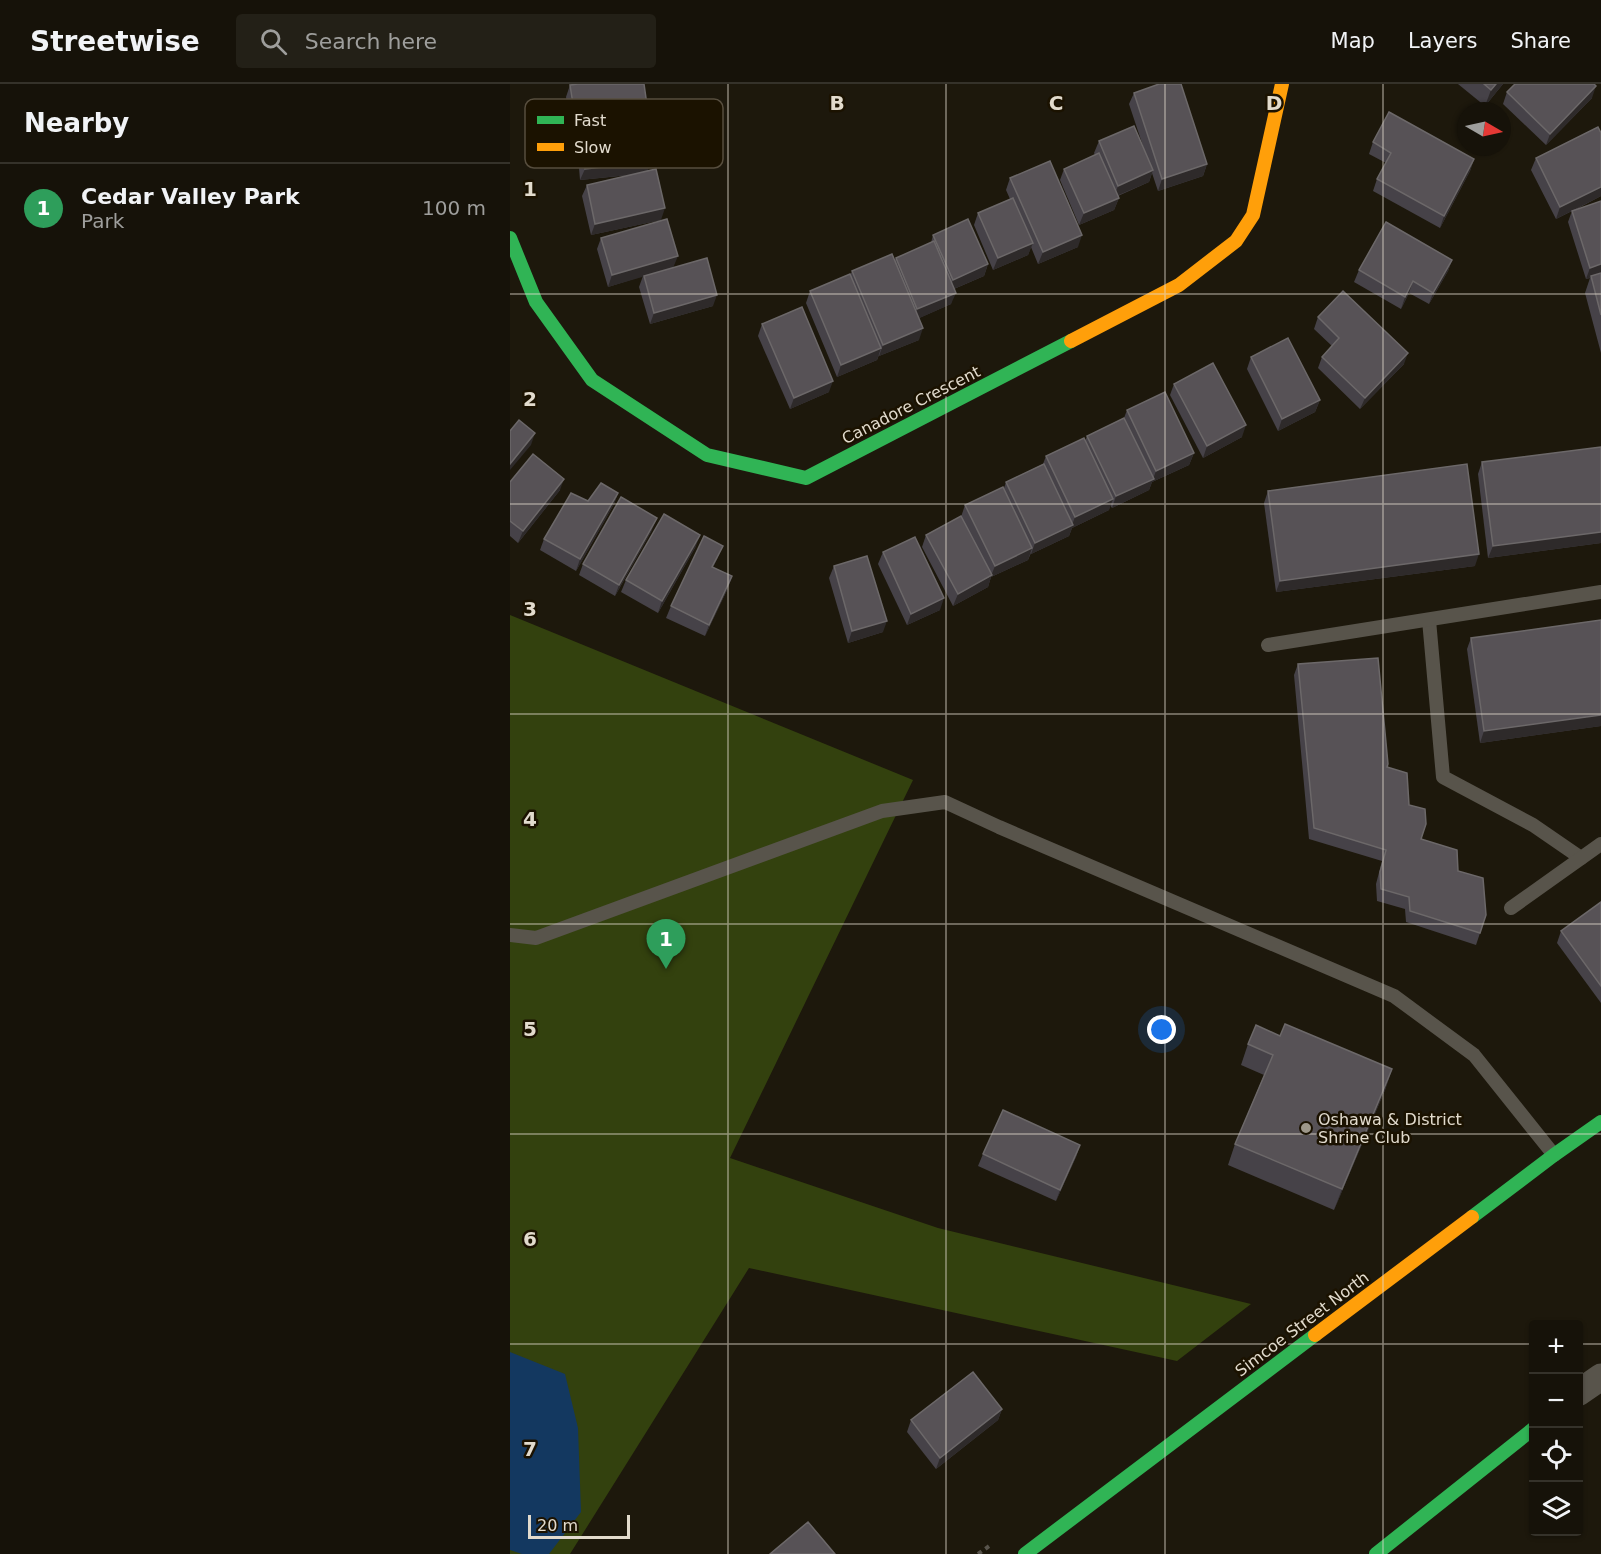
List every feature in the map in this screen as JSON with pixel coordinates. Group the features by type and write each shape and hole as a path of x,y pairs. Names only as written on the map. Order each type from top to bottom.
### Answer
{"street":[{"name":"Canadore Crescent","path":"510,238 536,302 592,380 707,455 806,478 1179,285 1236,241 1254,215 1282,84"},
{"name":"Simcoe Street North","path":"1027,1553 1554,1155 1601,1122"},
{"path":"1583,1390 1601,1377"},
{"path":"1376,1554 1529,1432"}],"lane":[{"path":"1268,645 1601,592"},
{"path":"1429,620 1443,777 1533,825 1581,858"},
{"path":"510,935 536,938 882,811 945,802 1394,996 1474,1054 1554,1155"},
{"path":"1511,908 1601,844"}],"green space":[{"path":"510,615 913,780 730,1158 938,1228 1251,1304 1177,1361 749,1268 570,1554 510,1554"}],"water":[{"path":"510,1352 565,1374 578,1428 581,1512 549,1554 522,1554 510,1550"}],"building":[{"path":"644,84 646,99 572,99 570,85"},
{"path":"1159,84 1181,84 1207,164 1162,179 1134,93"},
{"path":"1484,84 1496,84 1491,90"},
{"path":"1515,84 1594,84 1596,86 1550,134 1507,92"},
{"path":"1389,112 1457,150 1457,156 1469,156 1474,159 1444,216 1377,179 1391,153 1373,142"},
{"path":"1134,126 1153,170 1118,186 1099,141"},
{"path":"1598,127 1601,133 1601,187 1560,207 1536,158"},
{"path":"1099,153 1119,198 1084,213 1064,169"},
{"path":"1050,161 1082,235 1043,252 1010,178"},
{"path":"656,169 665,208 595,224 587,185"},
{"path":"1013,198 1033,243 998,258 978,213"},
{"path":"1601,201 1601,264 1590,268 1572,211"},
{"path":"667,219 678,256 612,275 601,238"},
{"path":"968,219 988,264 953,280 933,235"},
{"path":"1386,222 1452,260 1433,293 1413,281 1405,297 1359,270"},
{"path":"934,241 956,293 917,309 896,258"},
{"path":"892,254 923,328 883,345 852,271"},
{"path":"707,258 717,295 654,313 644,276"},
{"path":"1601,273 1601,315 1591,276"},
{"path":"850,274 881,348 841,365 810,291"},
{"path":"1343,291 1408,353 1365,398 1322,357 1339,338 1318,317"},
{"path":"802,307 833,381 794,398 762,324"},
{"path":"1288,338 1320,400 1282,419 1251,357"},
{"path":"1213,363 1246,425 1207,446 1174,384"},
{"path":"1165,392 1194,453 1156,471 1127,410"},
{"path":"1124,418 1154,479 1116,496 1087,436"},
{"path":"519,420 535,433 510,464 510,431"},
{"path":"1084,438 1113,499 1075,517 1046,456"},
{"path":"1601,447 1601,532 1493,546 1482,462"},
{"path":"533,454 564,479 523,531 510,521 510,482"},
{"path":"1044,464 1073,525 1035,543 1006,482"},
{"path":"1467,464 1479,554 1280,581 1268,491"},
{"path":"601,483 618,493 580,559 544,539 571,493 588,501"},
{"path":"1003,487 1032,548 995,566 965,505"},
{"path":"621,497 657,518 619,585 583,564"},
{"path":"664,514 700,535 662,601 626,580"},
{"path":"961,516 992,575 958,594 926,535"},
{"path":"704,536 723,546 712,567 732,576 709,625 671,606"},
{"path":"915,537 944,598 911,614 883,552"},
{"path":"867,556 887,621 852,631 834,566"},
{"path":"1601,620 1601,715 1484,731 1471,638"},
{"path":"1378,658 1387,767 1407,773 1409,805 1425,809 1426,824 1421,839 1457,850 1458,871 1483,878 1486,915 1480,933 1410,911 1409,897 1381,889 1380,872 1386,850 1314,828 1298,664"},
{"path":"1601,902 1601,986 1561,931"},
{"name":"Oshawa & District Shrine Club","path":"1285,1024 1392,1069 1342,1189 1235,1144 1273,1055 1248,1044 1256,1025 1280,1036"},
{"path":"1003,1110 1080,1145 1060,1190 983,1154"},
{"path":"973,1372 1002,1409 940,1458 911,1420"},
{"path":"808,1522 835,1554 770,1554"}],"traffic: fast":[{"path":"510,238 536,302 592,380 707,455 806,478 1071,341"},
{"path":"1472,1217 1601,1122"},
{"path":"1025,1554 1315,1335"},
{"path":"1376,1554 1529,1432"}],"traffic: slow":[{"path":"1071,341 1179,285 1236,241 1253,215 1282,84"},
{"path":"1315,1335 1472,1217"}],"place":[{"name":"Cedar Valley Park","path":"666,969"},
{"name":"Oshawa & District Shrine Club","path":"1306,1128"}]}
